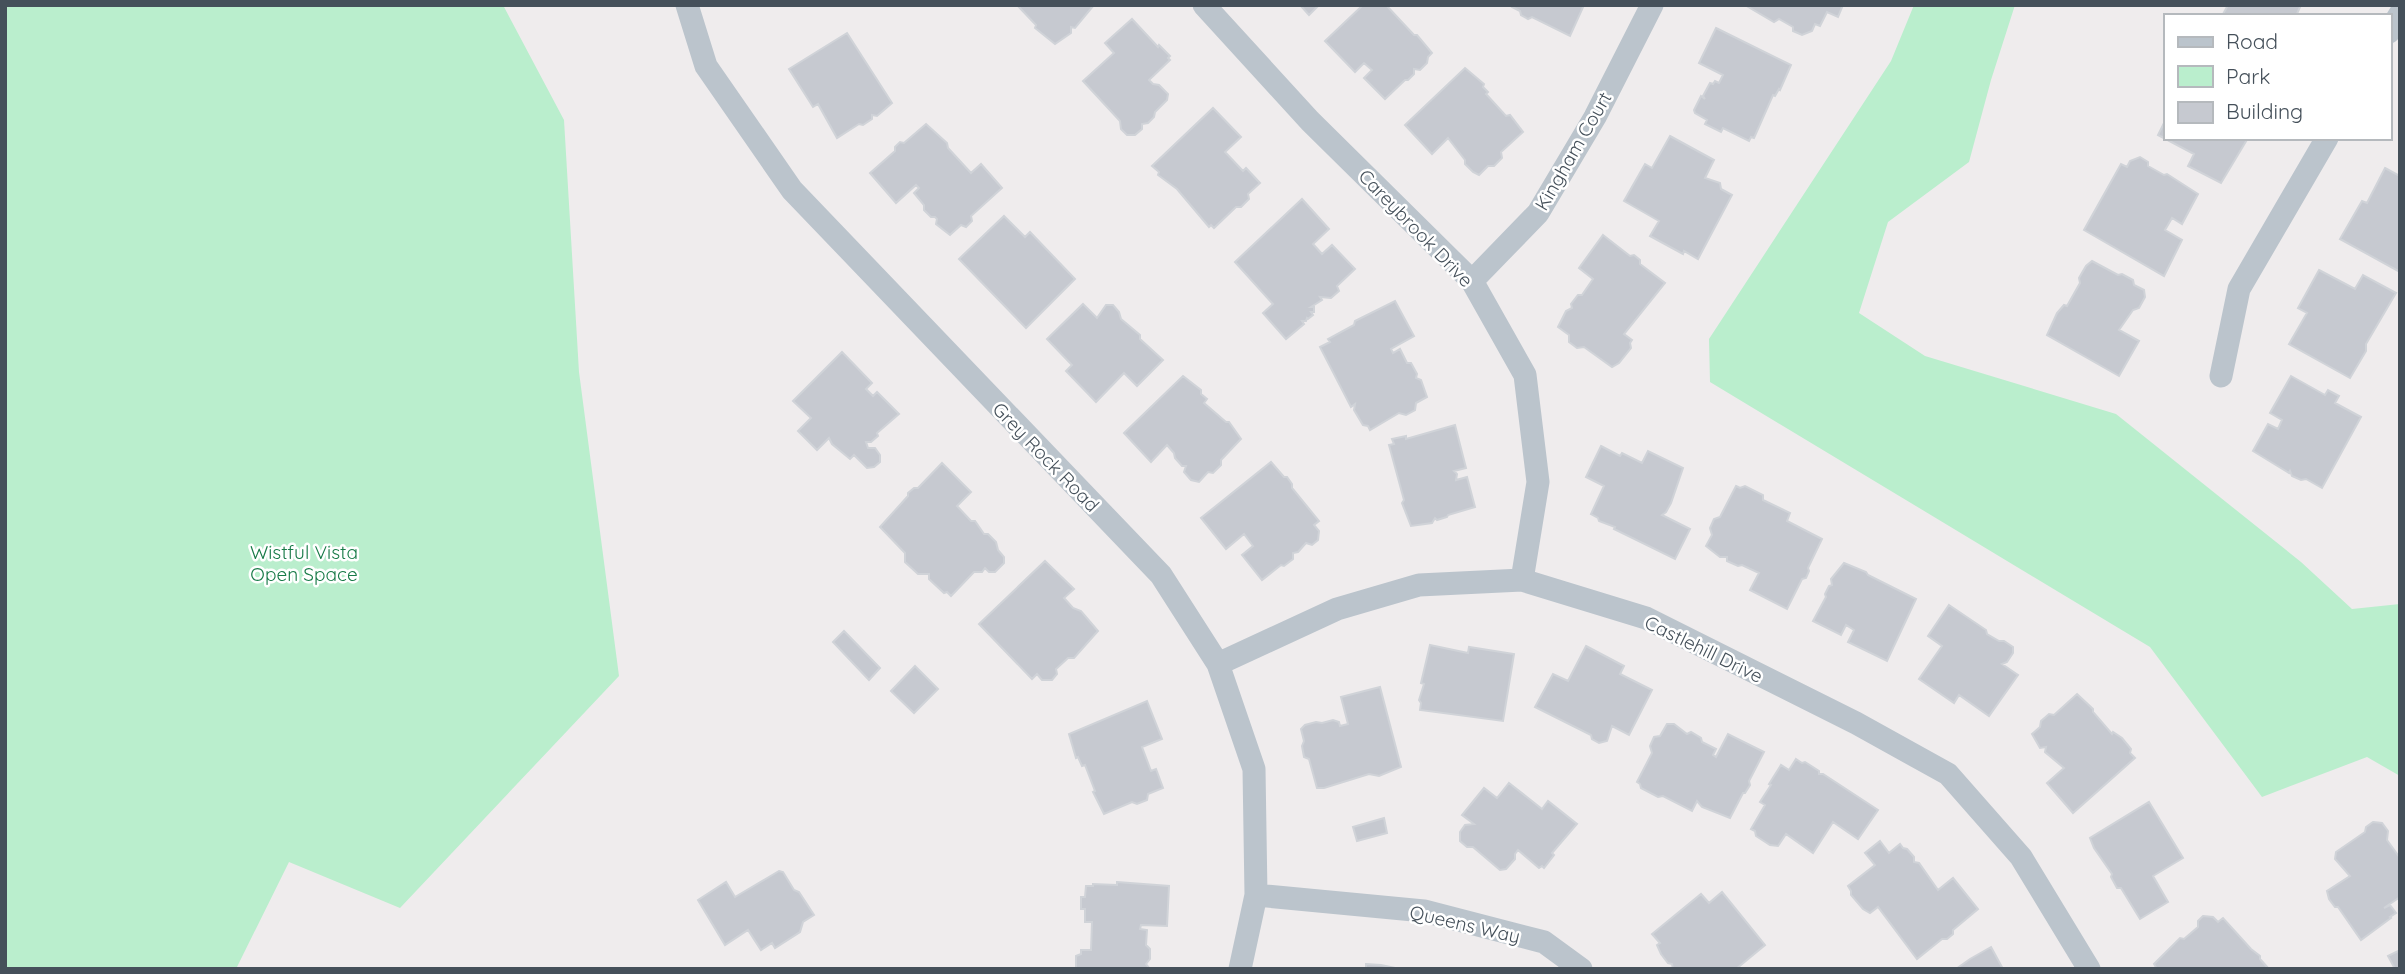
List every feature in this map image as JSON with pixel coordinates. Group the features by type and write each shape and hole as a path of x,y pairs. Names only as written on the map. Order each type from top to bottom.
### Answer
{"street":[{"name":"Grey Rock Road","path":"687,5 706,66 792,190 1161,575 1218,664 1254,769 1256,895 1240,969"},
{"name":"Careybrook Drive","path":"1204,5 1310,121 1472,281 1525,375 1538,482 1522,580"},
{"name":"Kingham Court","path":"1472,281 1538,213 1595,117 1652,5"},
{"path":"2221,376 2239,289 2326,140"},
{"name":"Castlehill Drive","path":"1218,664 1337,610 1419,585 1522,580 1646,618 1856,723 1948,774 2021,857 2089,969"},
{"name":"Queens Way","path":"1256,895 1424,911 1544,942 1581,969"}],"green space":[{"name":"Wistful Vista Open Space","path":"5,5 503,5 564,120 579,372 619,676 400,908 289,862 236,969 5,969"},
{"path":"1914,5 2015,5 1969,162 1888,222 1859,313 1925,356 2116,414 2301,562 2352,609 2400,604 2400,776 2367,757 2262,797 2150,647 1710,382 1709,339 1891,61"}],"building":[{"path":"1017,5 1094,5 1075,28 1071,27 1071,33 1055,44 1035,28 1036,25"},
{"path":"1300,5 1319,5 1309,15"},
{"path":"1363,5 1386,5 1432,53 1420,70 1414,69 1414,74 1385,99 1364,78 1372,70 1364,63 1355,72 1325,41"},
{"path":"1584,5 1570,36 1532,17 1528,19 1512,7"},
{"path":"1745,5 1843,5 1838,17 1827,12 1820,26 1815,24 1812,31 1802,35 1779,19 1774,22"},
{"path":"2228,5 2300,7 2297,14 2223,14"},
{"path":"1132,19 1170,56 1170,60 1149,80 1168,94 1167,100 1148,123 1142,124 1142,129 1135,135 1127,135 1121,129 1120,121 1083,81 1114,53 1105,43"},
{"path":"1716,28 1791,65 1780,90 1773,95 1754,138 1751,137 1749,141 1723,128 1721,132 1705,124 1707,120 1694,110 1701,96 1705,99 1703,96 1710,83 1719,83 1723,75 1699,63"},
{"path":"847,33 892,103 877,116 872,115 872,119 863,125 859,124 837,138 818,104 813,107 789,69"},
{"path":"1465,68 1484,84 1483,87 1488,92 1486,94 1506,116 1510,115 1523,132 1501,152 1502,158 1494,166 1488,166 1479,175 1465,164 1465,160 1448,138 1432,154 1405,125"},
{"path":"1213,108 1241,137 1225,152 1243,171 1246,168 1260,183 1248,194 1249,199 1241,207 1236,207 1214,228 1211,225 1209,227 1177,189 1158,175 1159,172 1152,166"},
{"path":"2164,123 2164,138 2158,135"},
{"path":"926,124 947,143 948,148 971,173 981,164 1002,188 971,216 972,221 966,227 961,225 950,235 936,224 935,217 931,217 924,210 924,205 914,193 919,188 916,185 896,203 870,173 895,151 900,142 904,143"},
{"path":"1670,136 1714,160 1705,178 1720,183 1721,189 1732,195 1698,259 1650,236 1659,221 1624,201 1645,164 1652,168"},
{"path":"2167,140 2247,140 2221,183 2188,166 2194,154"},
{"path":"2140,157 2148,162 2148,166 2167,174 2198,194 2182,224 2172,218 2165,230 2182,240 2164,276 2084,230 2121,164 2127,167 2130,161"},
{"path":"2385,168 2400,176 2400,272 2340,239 2362,201 2367,203"},
{"path":"1302,199 1329,229 1313,244 1322,254 1332,245 1355,269 1337,286 1339,291 1331,298 1320,297 1322,300 1311,307 1314,307 1314,312 1311,312 1313,315 1302,321 1304,324 1286,339 1263,313 1273,304 1235,262"},
{"path":"1004,216 1025,237 1030,232 1075,279 1026,328 959,259"},
{"path":"1603,235 1630,256 1634,255 1640,260 1640,264 1665,283 1624,334 1632,340 1631,348 1619,363 1612,367 1584,347 1577,348 1569,342 1569,335 1558,327 1566,311 1572,308 1571,304 1578,295 1582,295 1593,279 1579,268"},
{"path":"2092,261 2133,280 2134,285 2144,290 2145,297 2139,308 2133,310 2119,330 2139,341 2119,376 2047,335 2057,313 2064,305 2067,306 2080,283 2079,278"},
{"path":"2319,270 2355,289 2363,275 2396,293 2366,344 2366,351 2350,378 2289,344 2307,313 2298,308"},
{"path":"1395,301 1414,336 1391,349 1393,353 1400,349 1407,363 1411,363 1427,397 1416,403 1415,410 1406,415 1399,413 1370,430 1363,425 1354,410 1355,404 1351,407 1320,347 1330,342 1328,339 1354,325 1355,321"},
{"path":"1083,304 1097,318 1106,305 1113,305 1121,319 1163,360 1137,386 1124,373 1096,402 1066,371 1072,365 1047,339"},
{"path":"842,352 872,383 866,389 873,396 877,392 899,414 877,433 878,436 871,442 866,442 868,448 875,448 880,455 880,462 874,467 867,468 854,455 850,459 832,444 829,438 817,450 798,431 811,418 793,401"},
{"path":"1183,376 1201,390 1201,394 1207,399 1204,403 1229,422 1241,439 1221,460 1221,465 1213,473 1208,472 1199,482 1191,480 1184,472 1186,466 1182,466 1167,445 1151,462 1124,433"},
{"path":"2291,376 2325,395 2328,390 2339,396 2335,403 2361,417 2322,488 2306,479 2292,476 2290,471 2289,473 2253,451 2268,424 2278,429 2282,420 2270,413"},
{"path":"1455,425 1466,468 1454,471 1457,474 1456,480 1467,477 1475,507 1437,520 1435,518 1432,523 1411,526 1402,503 1404,500 1389,445 1394,444 1392,439 1406,436 1406,439"},
{"path":"1601,446 1642,463 1648,451 1683,468 1671,503 1662,515 1690,529 1675,559 1599,521 1591,514 1604,486 1586,477"},
{"path":"1271,462 1287,477 1292,488 1319,521 1314,525 1319,531 1318,540 1312,545 1306,543 1298,552 1293,553 1293,559 1262,580 1242,555 1253,546 1244,534 1226,549 1201,518"},
{"path":"942,463 971,492 957,506 971,521 975,521 984,534 988,534 996,542 1004,557 1004,563 995,572 989,572 985,568 982,572 974,572 951,596 929,579 929,574 918,574 905,562 905,553 880,527 908,493 918,488"},
{"path":"1736,486 1745,486 1763,495 1763,500 1790,513 1787,521 1822,539 1806,578 1802,579 1787,609 1750,590 1759,573 1727,561 1727,557 1720,557 1706,546 1712,535 1710,528 1714,519 1720,517"},
{"path":"1045,561 1074,589 1064,598 1073,608 1081,611 1098,631 1074,658 1068,658 1056,669 1057,674 1052,680 1042,680 1037,674 1032,679 979,624"},
{"path":"1844,563 1916,599 1887,661 1848,642 1854,630 1846,625 1841,635 1813,621 1829,586 1832,585 1831,579"},
{"path":"1949,605 1986,630 1987,634 2013,647 2013,653 2007,662 2002,664 2018,675 1989,716 1959,695 1954,703 1919,679 1942,646 1928,636"},
{"path":"844,631 880,668 869,680 833,642"},
{"path":"1430,645 1468,653 1469,647 1514,654 1503,721 1420,710 1419,700 1424,684 1421,683"},
{"path":"1586,646 1624,666 1620,674 1652,690 1629,735 1612,726 1607,741 1599,743 1592,739 1591,735 1535,707 1553,674 1568,681"},
{"path":"915,666 938,689 914,713 891,691"},
{"path":"1380,687 1401,767 1379,776 1369,774 1317,788 1309,759 1304,757 1301,729 1305,725 1333,720 1339,722 1340,726 1348,724 1341,697"},
{"path":"2077,694 2093,709 2112,734 2113,732 2122,738 2135,758 2073,813 2047,783 2064,768 2045,752 2046,747 2040,748 2032,734 2040,727 2041,721 2049,714 2054,715"},
{"path":"1147,701 1162,739 1142,747 1151,771 1156,769 1163,788 1148,794 1147,800 1137,804 1132,802 1104,814 1093,792 1095,791 1085,765 1082,766 1078,757 1076,758 1069,734"},
{"path":"1667,724 1674,724 1687,734 1691,732 1701,738 1702,742 1716,749 1713,755 1716,757 1728,734 1764,752 1749,781 1750,785 1730,818 1702,807 1697,801 1692,811 1641,788 1637,782 1652,753 1650,746 1654,737 1660,736"},
{"path":"1796,759 1805,762 1819,771 1819,774 1878,810 1858,839 1833,822 1813,853 1786,834 1778,846 1770,845 1756,836 1751,829 1765,805 1760,802 1771,785 1769,784 1781,765 1789,770"},
{"path":"1509,783 1542,809 1548,801 1577,824 1552,853 1554,855 1544,868 1539,868 1518,850 1515,859 1506,869 1500,870 1473,847 1467,847 1460,841 1460,832 1465,825 1474,824 1462,815 1484,788 1497,798"},
{"path":"2149,802 2183,858 2153,876 2168,902 2140,919 2121,888 2117,888 2112,874 2090,838"},
{"path":"1384,818 1387,833 1357,841 1353,827"},
{"path":"2373,822 2382,823 2388,831 2387,840 2400,858 2400,897 2384,908 2390,905 2396,913 2361,940 2338,907 2329,899 2327,891 2350,876 2335,859 2336,852 2365,832 2366,827"},
{"path":"1880,841 1889,853 1900,844 1907,849 1914,857 1914,862 1919,863 1938,890 1953,878 1978,909 1953,930 1953,934 1947,939 1942,939 1917,959 1878,907 1870,913 1863,909 1851,895 1848,886 1875,865 1865,853"},
{"path":"779,871 783,872 794,890 799,892 814,915 803,922 800,932 775,948 772,943 761,950 748,930 725,945 698,900 726,882 735,897"},
{"path":"1117,882 1169,886 1167,926 1141,925 1140,929 1147,930 1146,945 1150,949 1150,959 1146,964 1150,969 1076,969 1076,956 1081,954 1081,950 1091,950 1092,922 1085,922 1085,909 1081,909 1081,897 1085,897 1086,886 1117,885"},
{"path":"1722,892 1765,945 1736,969 1673,969 1672,964 1661,954 1657,945 1660,943 1652,934 1701,894 1709,903"},
{"path":"2203,916 2213,917 2218,922 2223,918 2269,969 2157,969 2154,964 2180,938 2184,939 2198,927 2198,921"},
{"path":"1991,947 2003,969 1956,969 1970,959"},
{"path":"2400,950 2400,969 2395,969 2388,956"},
{"path":"1366,964 1381,965 1400,969 1366,969"}]}
